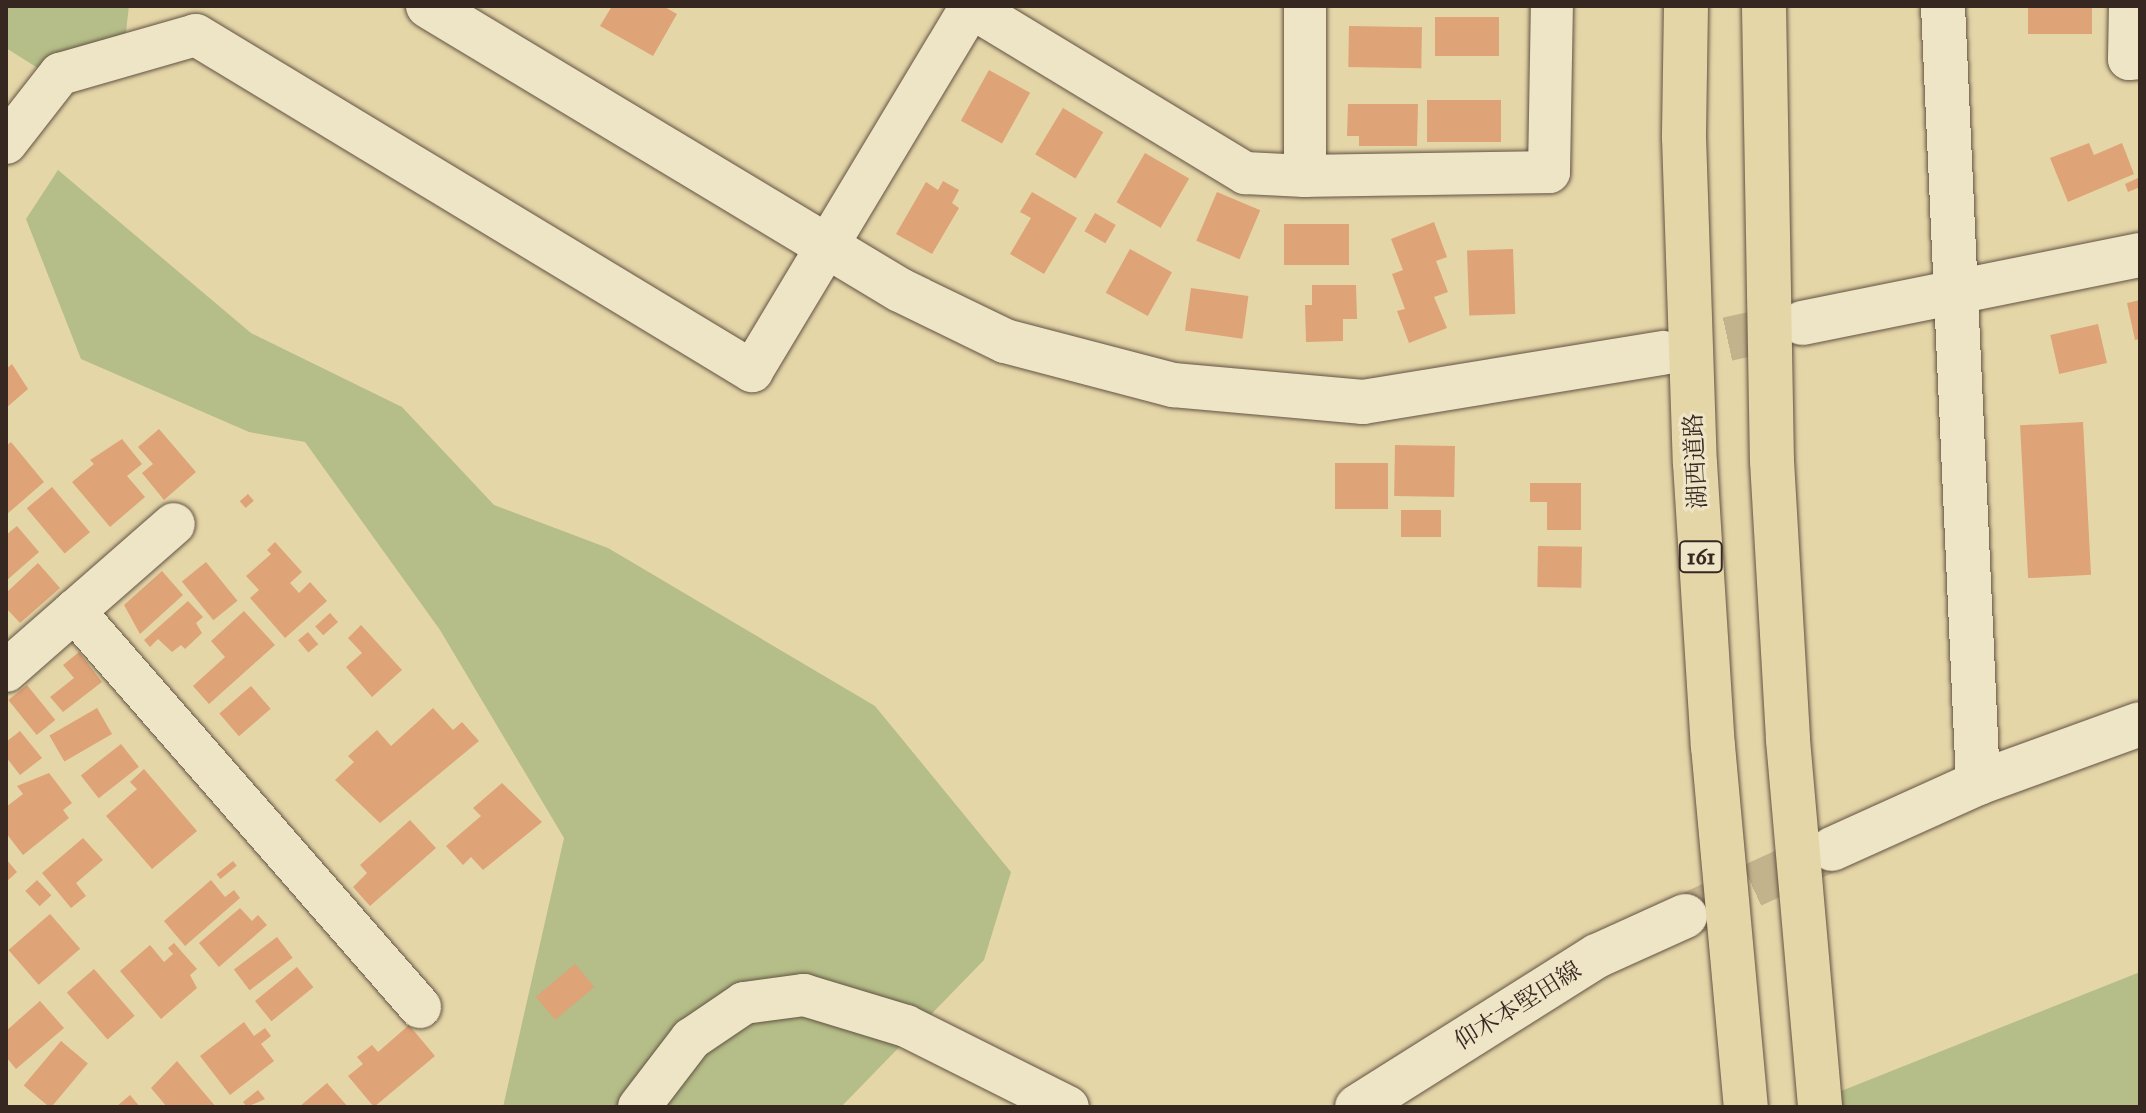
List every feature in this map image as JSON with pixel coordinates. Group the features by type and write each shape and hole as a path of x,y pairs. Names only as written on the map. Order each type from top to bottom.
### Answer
{"highway":[{"name":"湖西道路","path":"1686,6 1684,137 1695,463 1713,746 1746,1107"},
{"path":"1764,6 1772,461 1788,740 1820,1107"}],"street":[{"path":"428,6 829,244 900,290 1005,341 1173,385 1363,402 1663,353"},
{"path":"6,143 60,74 196,35 752,371 970,6 1245,173 1305,176 1549,172 1552,6"},
{"path":"1305,6 1305,176"},
{"path":"1943,6 1978,783"},
{"path":"2130,6 2129,59 2140,58"},
{"path":"1802,323 1954,289 2140,255"},
{"path":"8,666 174,524"},
{"path":"74,611 420,1007"},
{"path":"1832,849 1978,783 2140,724"},
{"name":"仰木本堅田線","path":"1357,1107 1597,956 1685,916"},
{"path":"639,1107 691,1039 744,1003 804,995 906,1026 1063,1106"}],"green space":[{"path":"6,6 129,6 125,40 44,72 6,48"},
{"path":"58,170 251,333 402,407 494,505 608,548 875,706 1011,872 984,960 841,1107 503,1107 564,838 440,630 305,442 249,432 81,359 26,219"},
{"path":"2140,972 2140,1107 1801,1107"}],"building":[{"path":"612,6 663,6 677,14 653,56 600,26"},
{"path":"2028,6 2092,6 2092,34 2028,34"},
{"path":"1435,17 1499,17 1499,56 1435,56"},
{"path":"1349,26 1422,27 1421,68 1348,67"},
{"path":"989,70 1030,93 1002,144 961,121"},
{"path":"1427,100 1501,100 1501,142 1427,142"},
{"path":"1348,104 1418,104 1417,146 1359,146 1359,136 1347,136"},
{"path":"1063,108 1103,132 1075,178 1035,154"},
{"path":"2089,143 2094,155 2122,143 2134,174 2068,202 2050,158"},
{"path":"1145,153 1189,178 1161,228 1116,202"},
{"path":"2138,178 2140,187 2128,192 2125,184"},
{"path":"943,181 959,190 952,203 959,208 932,254 896,234 926,182 938,190"},
{"path":"1032,192 1077,218 1044,274 1010,254 1031,218 1020,212"},
{"path":"1217,192 1260,210 1240,259 1196,241"},
{"path":"1095,213 1116,225 1105,243 1084,231"},
{"path":"1434,222 1447,257 1436,261 1448,292 1434,297 1447,328 1409,343 1397,311 1405,309 1392,274 1403,270 1391,239"},
{"path":"1284,224 1349,224 1349,265 1284,265"},
{"path":"1130,249 1172,272 1148,316 1106,293"},
{"path":"1513,249 1515,314 1469,316 1467,251"},
{"path":"1312,285 1356,285 1357,319 1343,319 1343,341 1306,342 1305,305 1312,305"},
{"path":"1191,288 1248,296 1242,339 1185,331"},
{"path":"2140,300 2140,339 2135,340 2127,303"},
{"path":"2098,324 2107,363 2059,374 2050,335"},
{"path":"12,364 28,389 6,408 6,369"},
{"path":"2083,422 2091,575 2028,578 2020,425"},
{"path":"159,429 196,472 164,500 142,473 153,464 138,447"},
{"path":"122,439 142,464 127,476 145,497 110,527 72,482 94,464 90,460"},
{"path":"11,442 44,482 6,515 6,446"},
{"path":"1395,445 1455,446 1454,497 1394,496"},
{"path":"1335,463 1388,463 1388,509 1335,509"},
{"path":"1530,483 1581,483 1581,530 1547,530 1547,502 1530,502"},
{"path":"52,487 90,532 65,553 27,508"},
{"path":"248,494 254,501 246,508 240,501"},
{"path":"1401,510 1441,510 1441,537 1401,537"},
{"path":"17,526 39,552 6,581 6,535"},
{"path":"275,542 302,572 290,583 299,593 310,582 327,601 285,638 250,598 259,590 246,576 271,554 267,550"},
{"path":"1538,546 1582,547 1581,588 1537,587"},
{"path":"206,562 237,601 213,620 182,582"},
{"path":"38,563 60,588 20,623 6,608 6,593"},
{"path":"162,571 183,595 140,634 124,605"},
{"path":"188,601 203,617 196,623 202,633 185,649 181,645 172,652 158,639 150,647 144,640"},
{"path":"244,611 275,645 209,704 193,686 225,657 211,641"},
{"path":"330,613 338,622 323,635 315,626"},
{"path":"361,625 402,670 372,697 346,667 362,653 348,638"},
{"path":"308,632 318,644 308,653 298,640"},
{"path":"79,652 102,682 63,712 50,697 74,678 63,665"},
{"path":"27,685 55,720 37,735 8,700"},
{"path":"251,686 271,709 239,736 219,714"},
{"path":"97,708 112,734 64,761 49,736"},
{"path":"433,708 453,730 462,722 479,741 380,823 335,780 354,762 348,756 377,730 391,746"},
{"path":"20,731 42,758 20,775 6,757 6,742"},
{"path":"121,744 139,767 99,798 81,775"},
{"path":"144,769 197,831 152,869 106,816 137,789 130,782"},
{"path":"49,773 72,803 63,810 69,818 23,855 6,833 6,807 23,794 17,786"},
{"path":"502,783 542,822 483,870 471,857 463,865 446,846 481,816 473,808"},
{"path":"410,820 436,848 370,906 353,887 367,873 360,865"},
{"path":"83,838 103,860 76,883 86,896 71,908 42,873"},
{"path":"6,859 17,872 6,882"},
{"path":"233,861 237,866 220,879 217,874"},
{"path":"37,880 51,895 40,906 25,891"},
{"path":"211,880 225,897 234,890 240,898 185,946 164,921"},
{"path":"240,908 252,921 258,915 267,925 219,967 199,943"},
{"path":"50,914 80,949 39,985 8,950"},
{"path":"277,937 293,958 250,990 234,969"},
{"path":"174,943 197,969 190,975 197,988 161,1019 120,971 150,945 164,962 173,954 168,948"},
{"path":"575,964 594,987 555,1020 536,997"},
{"path":"297,967 313,987 271,1021 255,1001"},
{"path":"94,969 135,1016 108,1039 67,993"},
{"path":"40,1001 64,1028 16,1069 6,1057 6,1031"},
{"path":"244,1022 254,1036 265,1028 271,1036 261,1044 274,1061 230,1095 200,1056"},
{"path":"409,1025 435,1056 374,1107 348,1076 363,1064 357,1057 372,1045 378,1052"},
{"path":"61,1041 88,1063 51,1107 24,1085"},
{"path":"177,1061 216,1107 167,1107 151,1088"},
{"path":"327,1083 348,1107 299,1107"},
{"path":"258,1090 265,1099 247,1107 243,1102"},
{"path":"130,1095 140,1107 116,1107"}],"tunnel":[{"path":"1663,353 1802,323"},
{"path":"1692,913 1832,849"}]}
